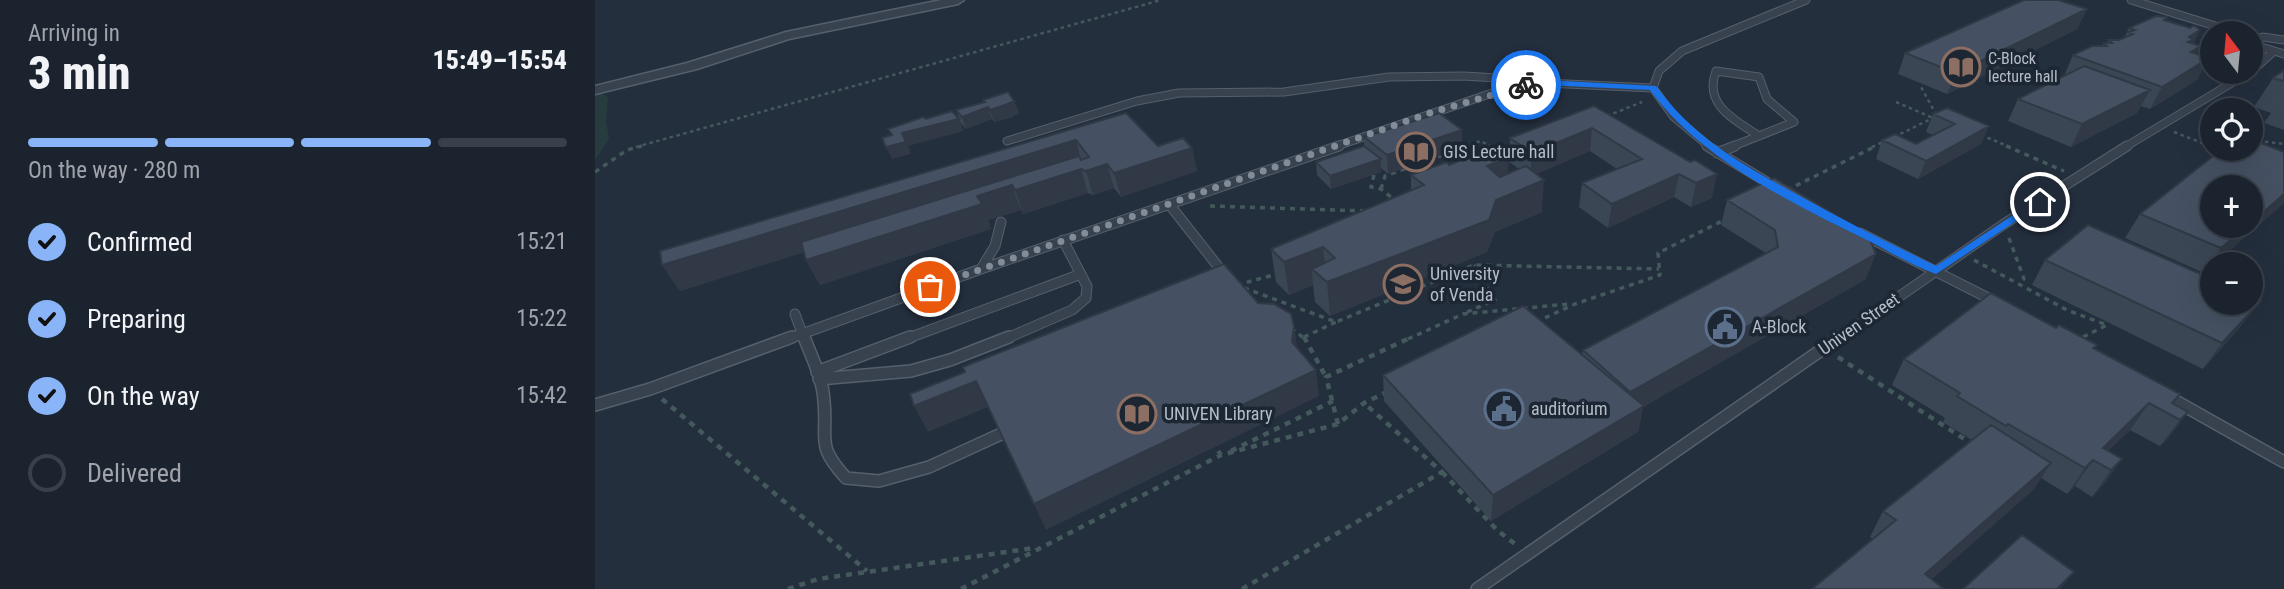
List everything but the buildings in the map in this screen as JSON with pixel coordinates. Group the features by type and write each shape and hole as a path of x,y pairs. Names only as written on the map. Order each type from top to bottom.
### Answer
{"street":[{"path":"595,90 692,66 786,36 958,0"}],"lane":[{"path":"1783,191 1717,152 1673,115 1655,92 1653,77 1682,51 1806,0"},
{"path":"2131,0 2200,21"},
{"path":"2263,39 2284,40"},
{"path":"2263,48 2284,54"},
{"name":"Univen Street","path":"2263,61 2273,52"},
{"path":"1717,152 1759,136 1794,122 1771,105 1762,94 1759,77 1716,71 1710,79 1711,97 1723,112 1759,136"},
{"path":"1007,141 1137,102 1179,93 1284,92 1389,76 1476,77 1655,92"},
{"path":"595,405 650,389 981,269 1430,113 1498,91 1545,83"},
{"name":"Univen Street","path":"1477,589 2004,224 2230,84"},
{"path":"1430,113 1439,120"},
{"path":"1168,204 1217,265"},
{"path":"981,269 995,246 1001,222"},
{"path":"1851,228 2005,306"},
{"path":"818,375 895,373 932,365 1073,310 1081,305 1087,291 1063,240"},
{"path":"818,375 1081,274"},
{"path":"795,314 823,390 821,438 827,456 846,478 879,481 929,467 1001,434"},
{"path":"2149,386 2284,462"}],"path":[{"path":"595,172 627,150 1161,0"},
{"path":"1783,191 1937,116 1921,87"},
{"path":"1597,120 1655,92"},
{"path":"1896,102 1934,118"},
{"path":"2158,126 2200,142"},
{"path":"1976,133 2078,177"},
{"path":"1381,189 1385,176 1481,141 1497,151 1521,142"},
{"path":"2263,141 2284,144"},
{"path":"1374,175 1371,187 1381,189 1401,204"},
{"path":"1209,206 1371,211"},
{"path":"1525,327 1575,303 1660,275 1658,253 1733,216"},
{"path":"2004,224 2025,279 2019,283"},
{"path":"1961,253 2067,310 2107,325 2073,342"},
{"path":"1304,337 1474,265 1659,269"},
{"path":"1326,377 1495,300 1474,265"},
{"path":"1285,271 1236,285 1336,322"},
{"path":"1265,305 1271,298"},
{"path":"1463,314 1575,303"},
{"path":"1282,321 1304,337 1326,377 1338,424"},
{"path":"1824,348 1977,447"},
{"path":"650,389 867,571"},
{"path":"1219,453 1338,424 1364,403 1389,391"},
{"path":"961,589 1219,453 1333,401"},
{"path":"1364,403 1442,472 1497,530 1527,554"},
{"path":"1242,589 1442,472"},
{"path":"788,589 818,579 1036,548"}],"green space":[{"path":"598,89 608,98 606,121 609,139 595,160 595,90"}],"way so far":[{"path":"930,287 1430,113 1526,85"}],"place":[{"name":"C-Block lecture hall","path":"1961,67"},
{"name":"GIS Lecture hall","path":"1416,152"},
{"name":"University of Venda","path":"1403,284"},
{"name":"A-Block","path":"1725,327"},
{"name":"auditorium","path":"1504,409"},
{"name":"UNIVEN Library","path":"1137,414"}],"route":[{"path":"1526,85 1545,83 1653,88 1656,96 1673,115 1722,157 1851,228 1936,270 2040,202"}]}
